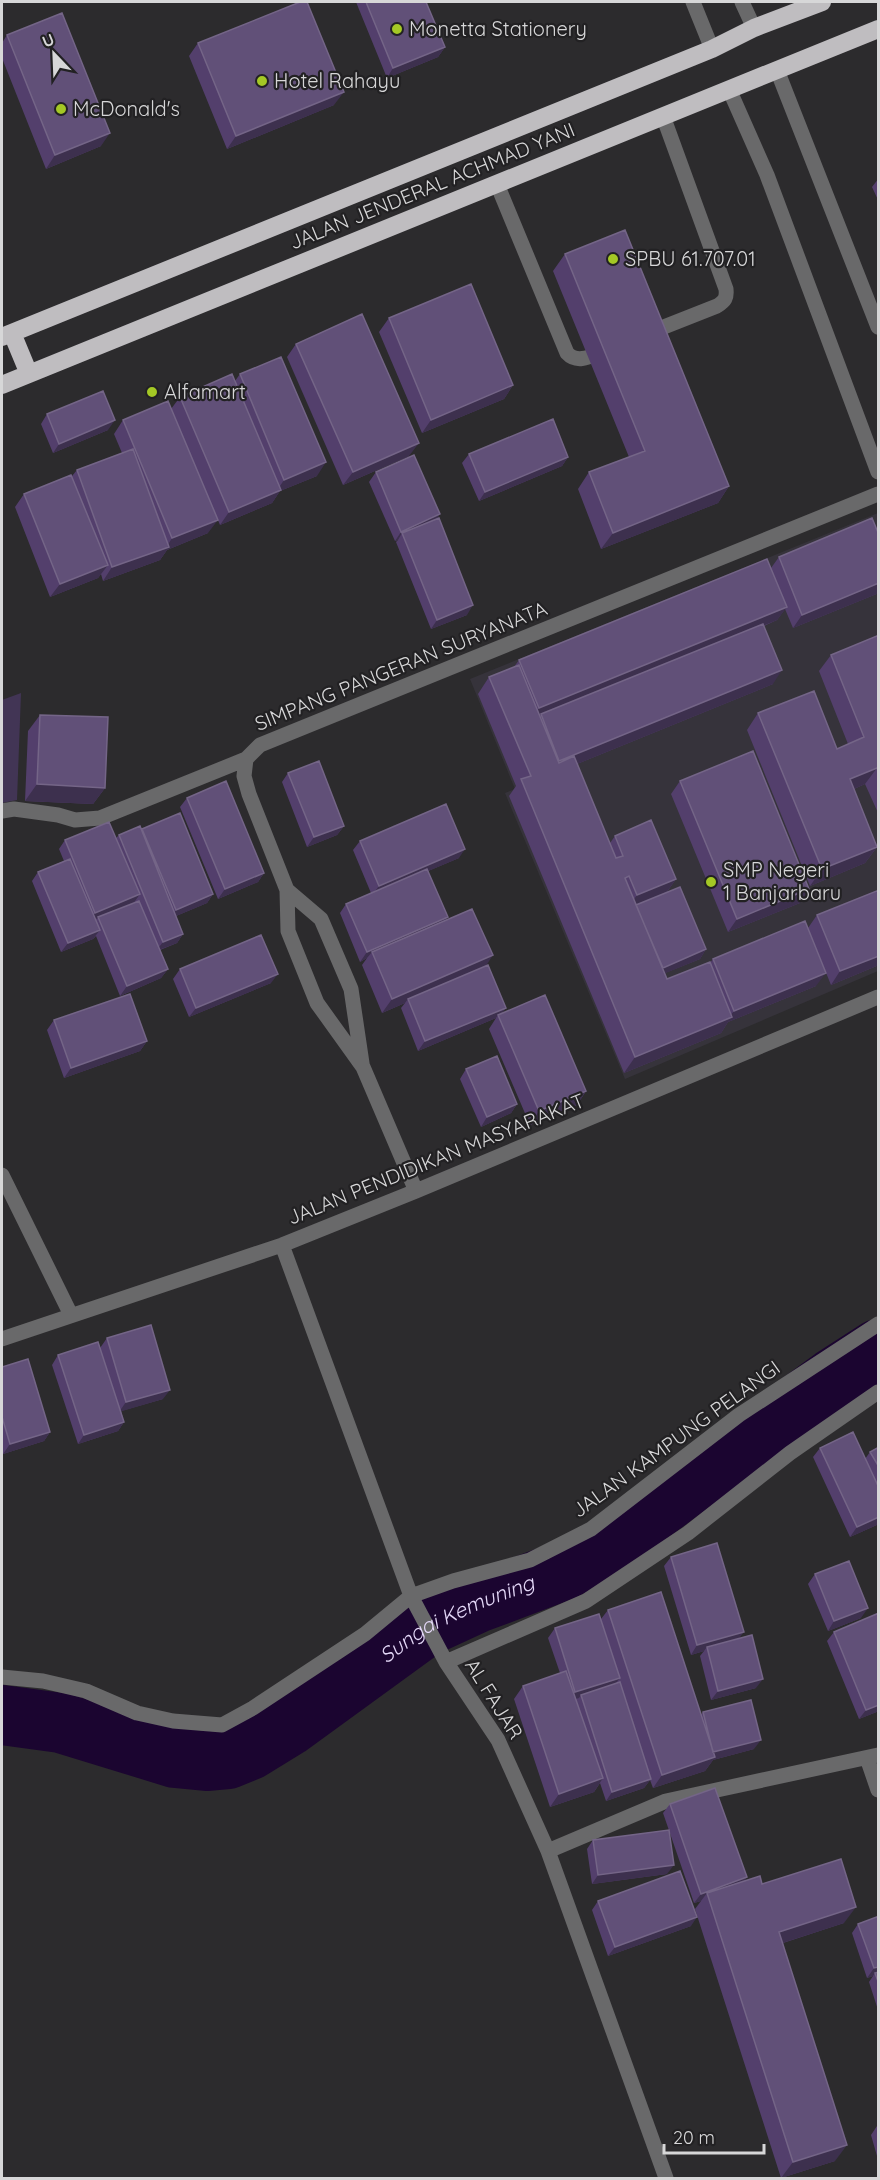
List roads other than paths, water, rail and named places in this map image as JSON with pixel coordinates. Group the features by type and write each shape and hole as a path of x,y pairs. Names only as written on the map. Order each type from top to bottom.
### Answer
{"highway":[{"name":"JALAN JENDERAL ACHMAD YANI","path":"7,335 712,49 754,28 822,2"},
{"name":"JALAN JENDERAL ACHMAD YANI","path":"2,385 879,29"},
{"path":"7,335 29,374"}],"street":[{"path":"693,2 712,49"},
{"path":"742,2 754,28"},
{"path":"777,70 879,327"},
{"path":"729,89 767,176 879,472"},
{"path":"497,184 571,358 585,359 717,306 727,296 726,289 663,116"},
{"name":"SIMPANG PANGERAN SURYANATA","path":"416,1191 363,1067 317,1003 288,931 287,890 249,794 244,776 246,759 260,745 879,494"},
{"path":"2,811 14,809 58,815 75,820 100,818 246,759"},
{"path":"287,890 321,919 334,949 351,989 363,1067"},
{"name":"JALAN PENDIDIKAN MASYARAKAT","path":"2,1339 282,1245 879,998"},
{"path":"2,1175 71,1315"},
{"name":"AL FAJAR","path":"282,1245 413,1599 442,1656 498,1740 548,1851 666,2178"},
{"name":"JALAN KAMPUNG PELANGI","path":"2,1677 44,1681 86,1691 137,1713 173,1721 222,1725 254,1708 413,1599 453,1581 530,1560 591,1529 739,1415 879,1324"},
{"path":"442,1656 586,1601 688,1533 790,1453 879,1392"},
{"path":"548,1851 666,1801 873,1756 879,1790"}],"waterway":[{"name":"Sungai Kemuning","path":"2,1715 61,1723 175,1758 206,1761 228,1759 250,1750 289,1726 425,1627 477,1603 562,1571 600,1551 833,1378 878,1349"}],"place":[{"name":"Monetta Stationery","path":"397,29"},
{"name":"Hotel Rahayu","path":"262,81"},
{"name":"McDonald's","path":"61,109"},
{"name":"SPBU 61.707.01","path":"613,259"},
{"name":"Alfamart","path":"152,392"},
{"name":"SMP Negeri 1 Banjarbaru","path":"711,882"}]}
